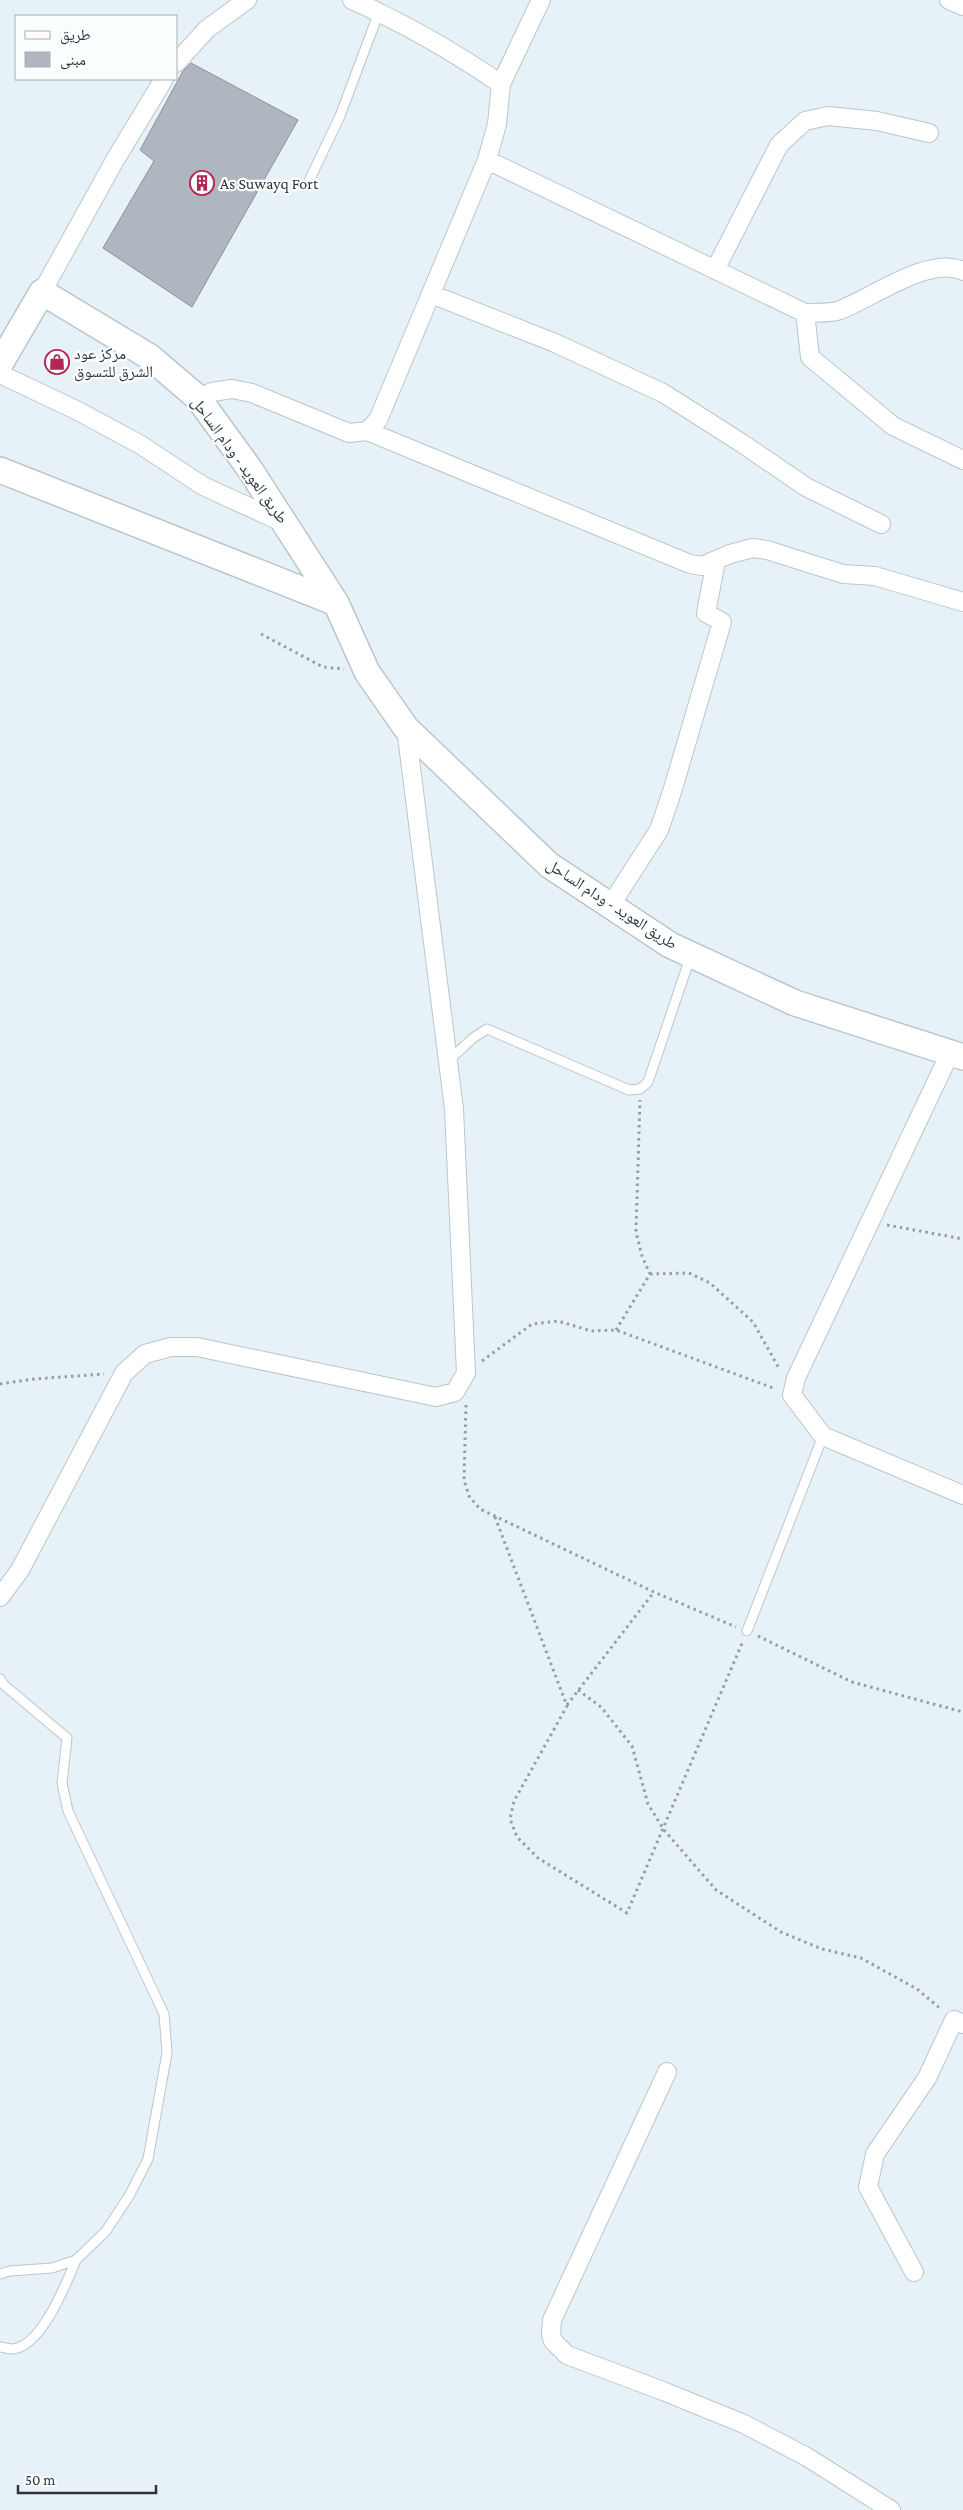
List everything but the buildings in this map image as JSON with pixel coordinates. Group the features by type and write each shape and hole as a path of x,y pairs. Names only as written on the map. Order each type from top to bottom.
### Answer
{"main road":[{"path":"0,364 42,292"},
{"name":"طريق العويد - ودام الساحل","path":"42,292 150,357 198,398 249,468 287,525 336,603 367,672 406,728 549,865 670,945 795,1004 956,1055"},
{"path":"0,470 336,603"}],"street":[{"path":"178,61 207,28 246,0"},
{"path":"352,0 379,12 464,59 501,84"},
{"path":"367,431 378,420 487,160 497,124 501,84 541,0"},
{"path":"949,0 963,6"},
{"path":"42,292 115,160 163,80"},
{"path":"715,270 779,145 805,121 828,116 877,121 929,133"},
{"path":"487,160 805,313 838,311 924,271 954,267 963,271"},
{"path":"431,294 555,343 663,394 743,444 806,487 881,524"},
{"path":"805,313 810,357 893,426 963,460"},
{"path":"0,374 78,411 141,445 203,486 287,525"},
{"path":"198,398 212,392 232,389 252,393 349,433 367,431 690,564 702,566 730,554 753,548 767,550 843,574 875,576 963,602"},
{"path":"610,906 659,830 672,792 722,622 706,613 716,561"},
{"path":"0,1597 20,1570 124,1373 145,1354 171,1347 197,1347 436,1397 455,1392 466,1373 454,1109 406,728"},
{"path":"956,1055 870,1222 796,1378 792,1395 823,1436 963,1496"},
{"path":"914,2272 868,2187 875,2154 927,2078 958,2022"},
{"path":"666,2072 552,2320 551,2334 553,2341 567,2355 744,2424 807,2457 891,2510"}],"lane":[{"path":"308,183 340,116 379,12"},
{"path":"448,1062 473,1038 487,1029 629,1090 640,1089 648,1082 691,955"},
{"path":"747,1631 823,1436"},
{"path":"0,1679 4,1685 67,1738 62,1784 68,1811 164,2014 168,2053 148,2159 129,2196 106,2232 76,2260 52,2268 26,2269 0,2274"},
{"path":"0,2347 12,2349 22,2346 34,2337 62,2294 76,2260"}],"path":[{"path":"261,634 323,667 367,672"},
{"path":"640,1089 636,1232 642,1256 650,1274"},
{"path":"870,1222 963,1239"},
{"path":"650,1274 689,1273 710,1282 753,1322 772,1352 792,1395"},
{"path":"616,1330 650,1274"},
{"path":"792,1395 616,1330 591,1331 558,1321 532,1324 466,1373 464,1480 469,1496 480,1509 654,1592 747,1631 852,1682 963,1712"},
{"path":"0,1384 34,1379 124,1373"},
{"path":"495,1517 566,1706"},
{"path":"654,1592 566,1706 514,1801 510,1819 517,1837 538,1858 627,1913 664,1830 747,1631"},
{"path":"578,1690 601,1707 632,1746 648,1804 664,1830 716,1890 780,1932 822,1949 861,1958 917,1989 958,2022"}],"place":[{"name":"As Suwayq Fort","path":"202,183"},
{"name":"مركز عود الشرق للتسوق","path":"57,362"}]}
